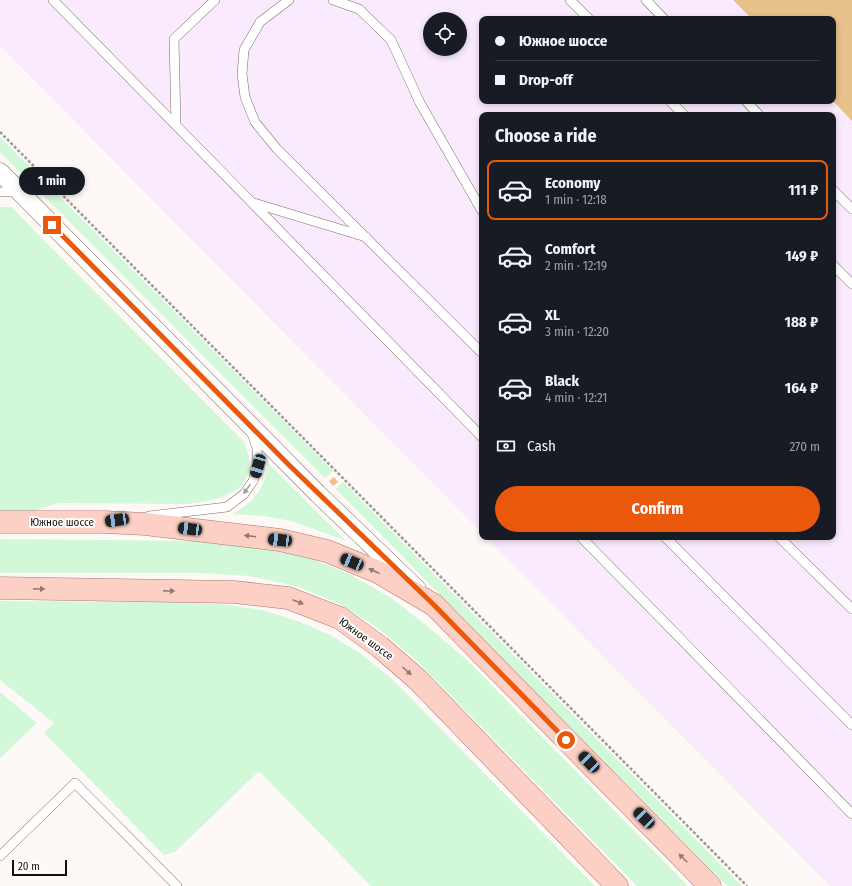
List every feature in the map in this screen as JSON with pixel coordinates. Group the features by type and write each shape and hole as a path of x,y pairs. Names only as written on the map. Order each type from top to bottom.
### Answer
{"main road":[{"name":"Южное шоссе","path":"0,522 104,522 144,524 280,540 327,551 378,572 434,605 710,886"},
{"name":"Южное шоссе","path":"0,588 234,592 288,598 340,618 380,647 417,680 617,886"}],"street":[{"path":"0,172 318,494 434,605"}],"lane":[{"path":"53,0 479,434"},
{"path":"176,124 174,39 215,0"},
{"path":"289,0 260,22 244,50 242,74 245,97 256,122 277,150 368,238 479,350"},
{"path":"333,0 359,9 391,40 420,103 479,206"},
{"path":"570,0 586,16"},
{"path":"646,0 661,16"},
{"path":"673,104 681,112"},
{"path":"749,104 756,112"},
{"path":"0,192 19,191"},
{"path":"836,193 852,209"},
{"path":"252,202 368,238"},
{"path":"836,268 852,284"},
{"path":"104,522 227,507 244,494 253,481 258,466 257,448 250,426"},
{"path":"583,540 852,814"},
{"path":"668,540 852,725"},
{"path":"782,540 852,609"},
{"path":"0,856 75,783 177,886"}],"path":[{"path":"0,132 747,886"}],"shaded area":[{"path":"0,0 852,0 852,886 830,886 488,540 836,540 836,112 479,112 479,530 0,46"}],"green space":[{"path":"0,137 333,471 325,478 0,152"},
{"path":"0,207 11,207 244,442 249,458 248,472 238,489 220,498 188,504 58,503 34,511 0,511"},
{"path":"267,462 345,540 291,521 264,516 232,514 247,504 258,493 265,479"},
{"path":"343,482 742,886 727,886 336,489"},
{"path":"0,539 206,541 264,546 310,558 351,575 390,597 469,662 688,886 637,886 414,658 375,626 339,604 299,587 249,576 203,573 0,573"},
{"path":"0,601 169,602 223,604 263,610 300,622 332,636 361,654 390,677 595,886 371,886 259,771 175,852 164,855 44,733 54,723 0,680"},
{"path":"0,692 37,723 0,758"}],"building":[{"path":"733,0 852,0 852,121 836,104 836,16 749,16"},
{"path":"334,477 338,482 333,486 329,481"}],"route":[{"path":"52,225 318,494 434,605 566,740"}]}
